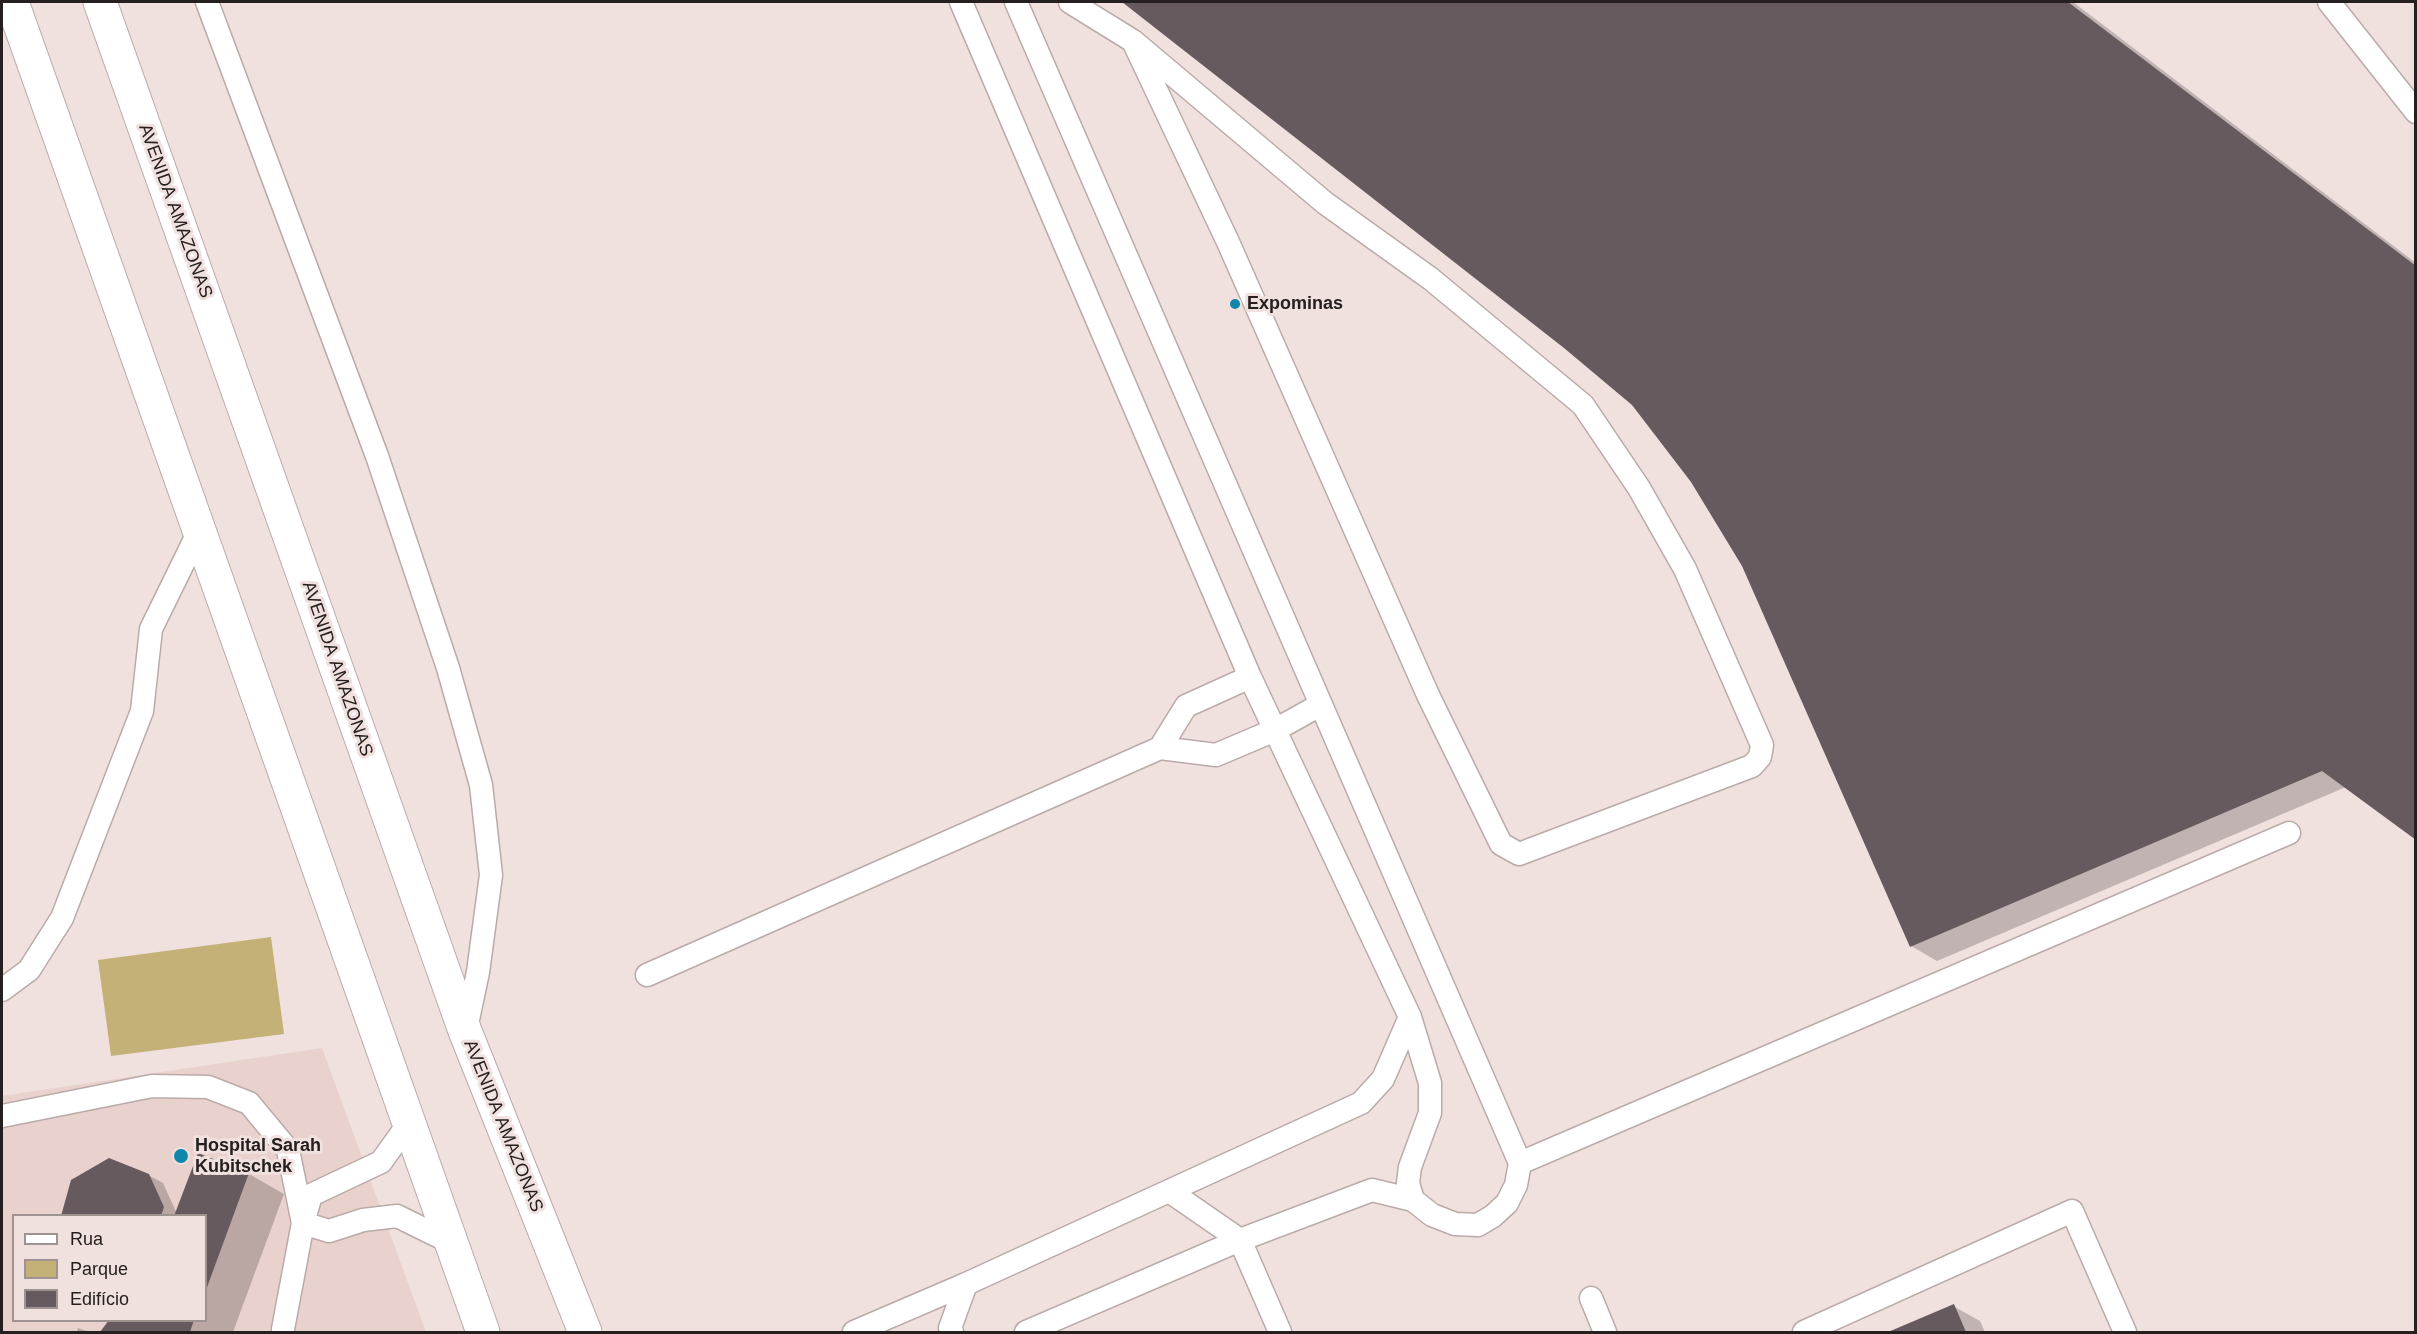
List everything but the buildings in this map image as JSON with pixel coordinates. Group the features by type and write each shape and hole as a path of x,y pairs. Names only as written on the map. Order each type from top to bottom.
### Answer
{"main road":[{"path":"12,2 198,533 483,1332"},
{"name":"AVENIDA AMAZONAS","path":"100,2 465,1030 585,1332"}],"lane":[{"path":"207,2 377,456 448,668 481,785 491,875 478,972 465,1030"},
{"path":"961,2 1250,677 1410,1017 1430,1083 1431,1113 1410,1167 1408,1183 1413,1200"},
{"path":"1016,2 1520,1163 1515,1185 1507,1203 1493,1216 1478,1225 1455,1224 1432,1215 1413,1200 1372,1190 1240,1240 1026,1332"},
{"path":"1070,2 1133,41 1325,202 1431,279 1583,405 1639,489 1685,568 1762,745 1760,757 1752,766 1519,854 1501,844 1428,695 1228,242 1133,41"},
{"path":"2329,2 2415,112"},
{"path":"2,990 29,970 62,918 142,711 151,629 198,533"},
{"path":"1160,748 1186,706 1250,677"},
{"path":"647,975 1160,748 1216,755 1275,730 1320,705"},
{"path":"1520,1163 2289,833"},
{"path":"854,1332 966,1284 1360,1103 1383,1079 1410,1017"},
{"path":"2,1116 152,1086 208,1087 249,1103 288,1150 303,1223"},
{"path":"281,1331 311,1195 381,1162 409,1123"},
{"path":"1169,1191 1240,1240 1280,1332"},
{"path":"1804,1332 2072,1211 2125,1332"},
{"path":"303,1223 329,1232 363,1220 397,1216 452,1243"},
{"path":"952,1332 950,1328 966,1284"},
{"path":"1591,1298 1605,1332"}],"shaded area":[{"name":"Hospital Sarah Kubitschek","path":"322,1048 426,1332 2,1332 2,1096"}],"green space":[{"path":"271,937 284,1034 111,1056 98,960"}],"place":[{"name":"Expominas","path":"1235,304"},
{"name":"Hospital Sarah Kubitschek","path":"181,1156"}]}
